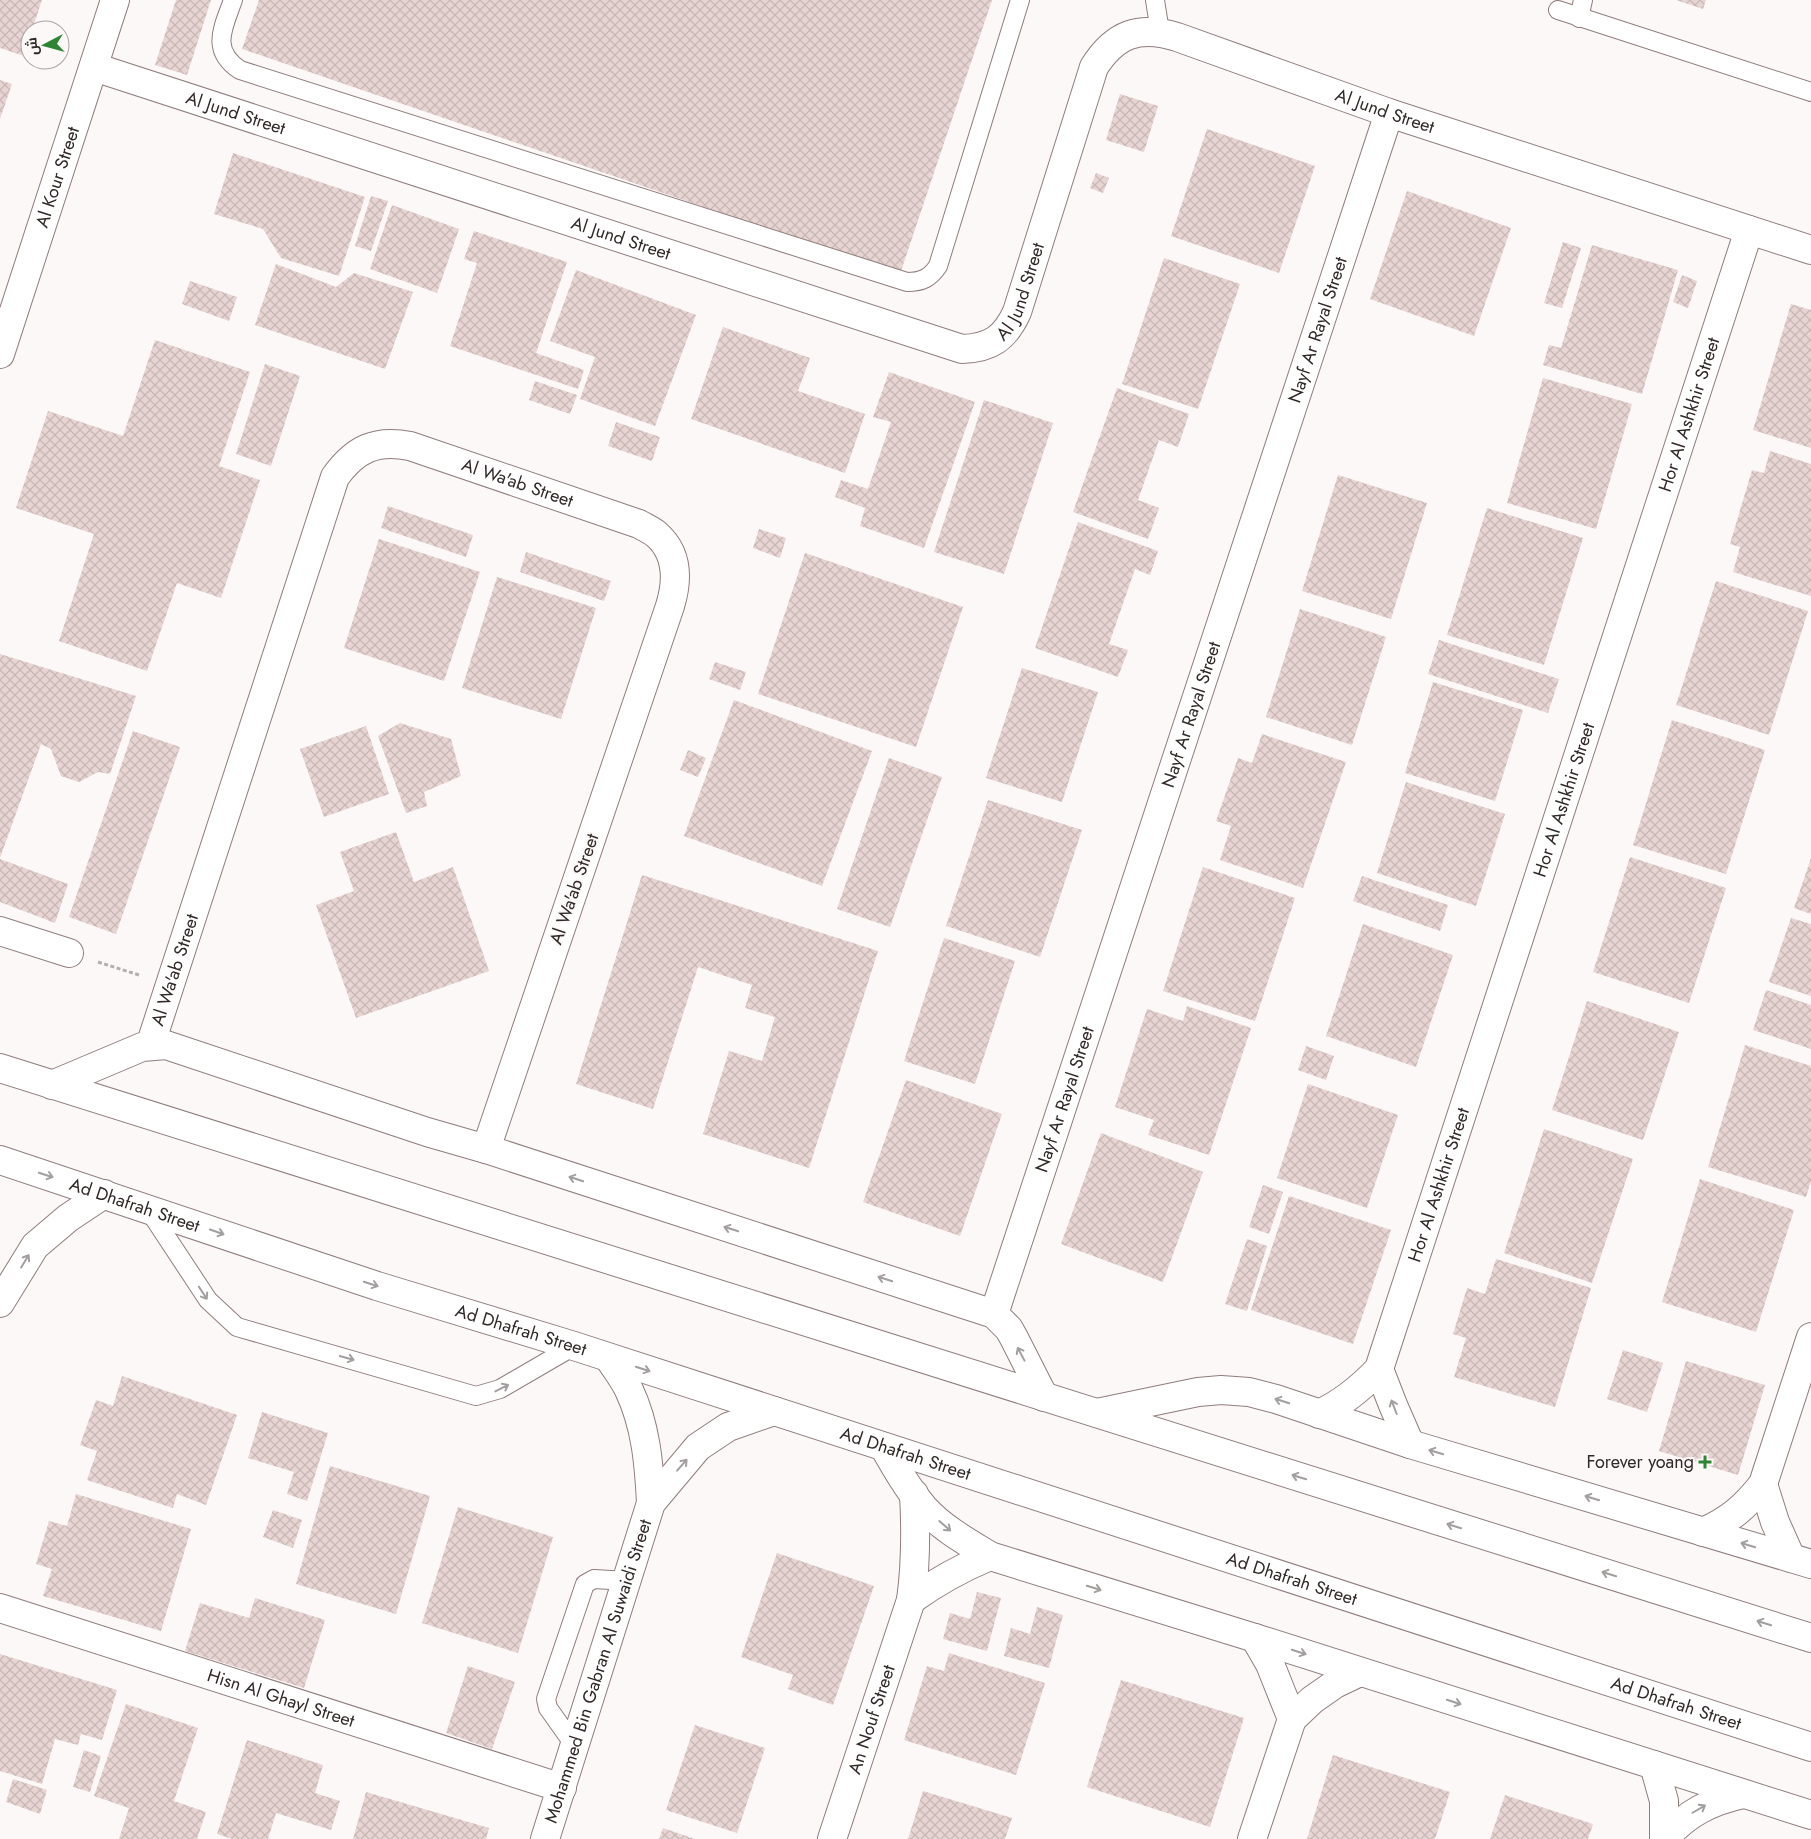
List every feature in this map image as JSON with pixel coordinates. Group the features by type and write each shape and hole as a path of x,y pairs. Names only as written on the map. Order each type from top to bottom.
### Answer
{"street":[{"name":"Al Kour Street","path":"0,354 115,0"},
{"name":"Al Jund Street","path":"94,67 962,349 989,344 1002,337 1011,326 1094,67 1102,54 1112,44 1126,36 1143,31 1160,32 1389,113 1811,250"},
{"name":"Nayf Ar Rayal Street","path":"994,1314 1389,113"},
{"name":"Hor Al Ashkhir Street","path":"1319,1414 1338,1406 1380,1370 1749,230"},
{"name":"Al Wa'ab Street","path":"150,1046 335,477 345,463 359,452 375,445 393,443 410,446 639,524 656,534 668,549 675,568 675,587 670,606 486,1149"},
{"path":"0,931 68,953"},
{"path":"52,1085 134,1050 166,1045 418,1129 486,1149 994,1314 1014,1338 1044,1397"},
{"path":"0,1068 1811,1638"},
{"name":"Ad Dhafrah Street","path":"0,1160 378,1286 574,1346 1811,1747"},
{"path":"0,1303 35,1246 68,1218 104,1194"},
{"path":"1703,1532 1721,1524 1738,1513 1752,1500 1764,1484 1811,1337"},
{"name":"Mohammed Bin Gabran Al Suwaidi Street","path":"546,1839 651,1503 649,1459 642,1426 629,1390 608,1358"},
{"path":"1380,1370 1410,1444"},
{"path":"1097,1413 1198,1392 1221,1390 1249,1392 1276,1399 1410,1444 1801,1561"},
{"name":"Mohammed Bin Gabran Al Suwaidi Street","path":"651,1503 698,1447 728,1427 774,1411"},
{"path":"884,1447 925,1509 959,1538 990,1556 1255,1638 1811,1815"},
{"path":"1764,1484 1774,1522 1801,1561"},
{"name":"An Nouf Street","path":"832,1839 911,1600 915,1565 916,1529 914,1494"},
{"path":"911,1600 962,1568 990,1556"},
{"name":"Hisn Al Ghayl Street","path":"0,1608 562,1788"},
{"path":"1255,1638 1274,1673 1292,1719"},
{"path":"1252,1839 1292,1719 1312,1700 1335,1684 1360,1672"},
{"path":"1654,1766 1664,1801 1664,1839"},
{"path":"1664,1839 1677,1825 1707,1804 1743,1794"}],"lane":[{"path":"233,0 221,41 222,50 226,58 240,70 907,282 917,282 926,278 938,266 1020,0"},
{"path":"1155,0 1160,32"},
{"path":"1579,18 1584,0"},
{"path":"1558,10 1811,92"},
{"path":"148,1208 208,1300 237,1327 476,1396 500,1389 574,1346"},
{"path":"575,1746 548,1708 546,1699 585,1584 594,1579 627,1581"}],"path":[{"path":"68,953 141,976"}],"building":[{"path":"0,0 42,0 35,20 20,20 20,55 0,48"},
{"path":"176,0 211,0 187,75 155,65"},
{"path":"259,0 992,0 900,274 242,49"},
{"path":"1676,0 1706,0 1703,9"},
{"path":"0,80 12,84 0,119"},
{"path":"1120,94 1158,106 1144,152 1106,140"},
{"path":"1207,129 1315,166 1279,273 1171,236"},
{"path":"233,153 365,197 339,276 281,258 263,229 214,214"},
{"path":"1096,173 1109,178 1103,193 1090,188"},
{"path":"1407,191 1511,228 1474,336 1370,299"},
{"path":"371,196 388,201 371,251 355,246"},
{"path":"392,205 459,229 437,293 370,269"},
{"path":"474,231 567,262 536,353 584,370 578,389 450,346 477,263 464,259"},
{"path":"1563,242 1581,248 1562,308 1544,303"},
{"path":"1592,245 1678,270 1642,394 1543,365 1549,345 1561,348"},
{"path":"1164,258 1240,284 1198,409 1122,384"},
{"path":"276,264 336,287 354,273 413,292 385,369 255,325"},
{"path":"576,270 696,315 655,426 580,399 595,357 550,341"},
{"path":"1682,275 1697,281 1688,308 1673,302"},
{"path":"190,281 237,297 229,321 182,304"},
{"path":"1791,304 1811,310 1811,448 1753,430"},
{"path":"723,327 810,358 798,391 865,414 845,473 691,419"},
{"path":"155,340 250,372 219,466 260,480 221,598 177,583 147,671 59,641 94,534 16,508 48,411 123,436"},
{"path":"265,364 300,376 271,466 236,454"},
{"path":"889,372 975,402 924,548 860,526 865,508 835,497 841,480 868,489 891,422 873,417"},
{"path":"1543,378 1632,404 1596,529 1507,503"},
{"path":"535,381 577,395 570,414 529,400"},
{"path":"1117,388 1189,414 1178,447 1159,440 1138,500 1159,508 1148,539 1073,512"},
{"path":"984,400 1053,423 1004,574 934,552"},
{"path":"616,422 660,437 652,461 608,446"},
{"path":"1770,451 1811,464 1811,596 1733,572 1740,547 1730,544 1752,470 1764,473"},
{"path":"1338,475 1427,503 1391,619 1302,591"},
{"path":"388,506 473,535 466,557 381,528"},
{"path":"1487,508 1583,538 1544,665 1447,635"},
{"path":"1078,522 1158,551 1150,575 1135,569 1109,644 1128,650 1118,677 1035,648"},
{"path":"759,529 786,538 780,558 753,548"},
{"path":"379,539 480,572 444,681 344,648"},
{"path":"526,552 611,581 604,601 520,572"},
{"path":"805,553 963,607 916,747 758,694"},
{"path":"497,577 596,608 561,719 462,688"},
{"path":"1716,581 1808,611 1769,735 1676,705"},
{"path":"1300,609 1386,637 1352,745 1266,717"},
{"path":"1439,640 1559,679 1548,713 1428,674"},
{"path":"0,654 136,696 110,774 98,772 79,782 61,776 51,749 41,744 0,858"},
{"path":"715,662 746,672 740,690 709,679"},
{"path":"1022,668 1098,692 1062,802 986,778"},
{"path":"1433,682 1523,710 1495,801 1405,773"},
{"path":"734,700 872,751 822,886 684,836"},
{"path":"1672,720 1765,750 1726,874 1633,845"},
{"path":"400,723 451,739 461,776 424,792 427,806 406,813 378,736"},
{"path":"366,726 389,794 324,817 300,749"},
{"path":"133,731 180,747 116,934 69,917"},
{"path":"1262,734 1346,762 1303,888 1220,860 1231,826 1216,821 1238,758 1252,763"},
{"path":"688,750 706,758 698,777 680,770"},
{"path":"889,758 942,777 890,927 837,909"},
{"path":"1406,782 1505,814 1476,906 1377,873"},
{"path":"988,800 1082,830 1040,957 946,926"},
{"path":"396,832 414,882 453,867 489,971 356,1018 316,905 354,891 340,852"},
{"path":"1630,857 1726,888 1689,1003 1593,972"},
{"path":"1811,858 1811,914 1794,908"},
{"path":"0,859 68,884 55,923 0,902"},
{"path":"1203,867 1295,898 1255,1021 1163,991"},
{"path":"642,875 878,951 809,1168 703,1134 729,1051 762,1061 775,1017 745,1008 752,985 698,967 653,1109 576,1084"},
{"path":"1362,876 1448,905 1440,931 1353,901"},
{"path":"1791,918 1811,924 1811,996 1769,982"},
{"path":"1363,924 1453,955 1416,1067 1326,1036"},
{"path":"944,938 1015,961 975,1084 904,1061"},
{"path":"1766,990 1811,1005 1811,1049 1753,1030"},
{"path":"1587,1001 1679,1032 1643,1140 1552,1110"},
{"path":"1187,1006 1251,1028 1209,1155 1148,1135 1154,1120 1115,1107 1147,1009 1183,1021"},
{"path":"1745,1045 1811,1066 1811,1181 1806,1197 1708,1167"},
{"path":"1306,1046 1334,1056 1326,1080 1298,1070"},
{"path":"906,1080 1002,1114 960,1236 863,1202"},
{"path":"1308,1084 1398,1115 1367,1208 1277,1178"},
{"path":"1544,1129 1633,1159 1592,1283 1504,1253"},
{"path":"1101,1133 1203,1172 1163,1282 1061,1244"},
{"path":"1700,1179 1794,1210 1756,1332 1662,1302"},
{"path":"1263,1185 1283,1192 1269,1234 1249,1227"},
{"path":"1289,1196 1391,1230 1353,1344 1251,1310"},
{"path":"1247,1239 1267,1246 1247,1311 1225,1304"},
{"path":"1496,1259 1591,1288 1555,1407 1454,1377 1466,1338 1453,1334 1467,1288 1485,1294"},
{"path":"1623,1350 1663,1363 1647,1412 1607,1399"},
{"path":"1686,1361 1765,1385 1738,1475 1659,1451"},
{"path":"122,1376 237,1415 206,1505 177,1494 173,1508 87,1480 97,1451 80,1445 96,1400 113,1406"},
{"path":"262,1412 328,1433 307,1501 287,1494 294,1472 248,1458"},
{"path":"330,1466 430,1496 396,1614 296,1584"},
{"path":"76,1494 191,1529 161,1631 43,1596 52,1569 36,1564 49,1521 67,1526"},
{"path":"458,1507 553,1537 518,1653 422,1623"},
{"path":"273,1510 302,1520 293,1548 263,1537"},
{"path":"777,1553 874,1586 833,1705 788,1689 793,1675 741,1657"},
{"path":"977,1592 1001,1598 987,1651 943,1639 950,1613 970,1619"},
{"path":"255,1598 325,1620 304,1688 185,1651 200,1603 249,1618"},
{"path":"1037,1607 1063,1615 1049,1668 1004,1656 1011,1628 1030,1634"},
{"path":"949,1653 1045,1683 1016,1775 904,1740 927,1666 944,1671"},
{"path":"0,1654 117,1690 102,1740 81,1734 78,1745 55,1739 42,1784 0,1771"},
{"path":"468,1666 515,1682 492,1749 446,1733"},
{"path":"1121,1680 1244,1718 1210,1827 1087,1787"},
{"path":"126,1704 198,1728 174,1801 206,1812 197,1839 119,1839 129,1808 94,1796"},
{"path":"695,1725 765,1748 737,1833 666,1810"},
{"path":"247,1740 323,1765 315,1793 340,1801 331,1830 276,1813 268,1839 232,1839 217,1834"},
{"path":"84,1750 101,1756 90,1792 73,1787"},
{"path":"1333,1755 1450,1792 1435,1839 1307,1839"},
{"path":"13,1779 47,1790 40,1814 6,1802"},
{"path":"923,1791 1012,1818 1005,1839 908,1839"},
{"path":"366,1792 489,1828 486,1839 353,1839"},
{"path":"1505,1795 1593,1824 1588,1839 1490,1839"},
{"path":"663,1828 695,1839 659,1839"}],"place":[{"name":"Forever yoang","path":"1705,1462"}]}
